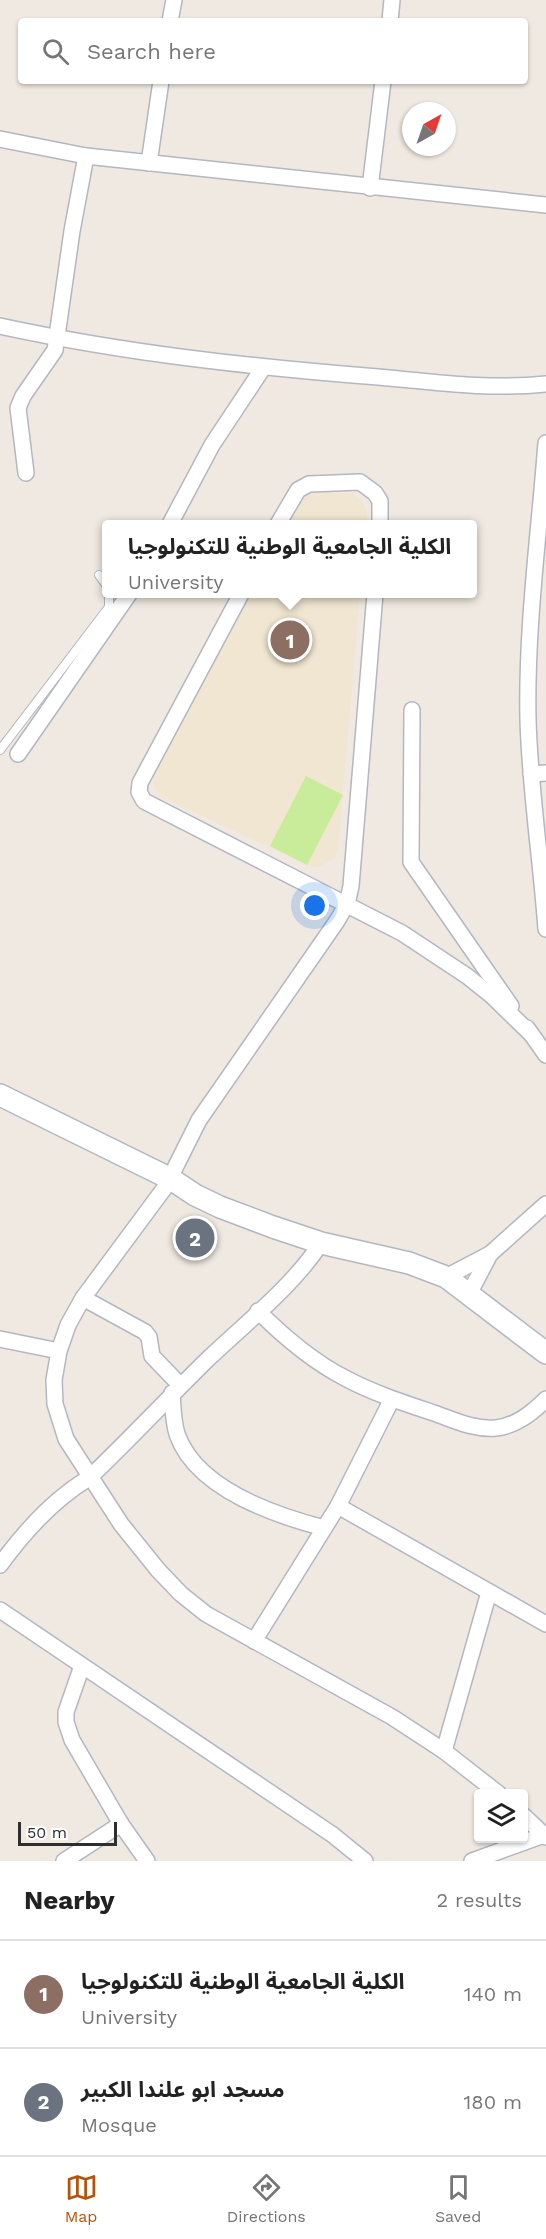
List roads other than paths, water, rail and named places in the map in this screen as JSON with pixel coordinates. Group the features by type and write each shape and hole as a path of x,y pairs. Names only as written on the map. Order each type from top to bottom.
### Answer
{"street":[{"path":"171,18 174,0"},
{"path":"390,18 392,0"},
{"path":"149,163 161,84"},
{"path":"370,188 382,84"},
{"path":"0,139 86,156 546,205"},
{"path":"26,473 18,408 22,396 56,350 72,231 86,156"},
{"path":"0,326 57,338 263,368 462,384 510,386 546,384"},
{"path":"173,520 212,445 263,368"},
{"path":"546,443 530,646 528,718 538,773 546,929"},
{"path":"281,520 298,490 309,484 360,482 375,493 380,501 380,520"},
{"path":"18,754 126,598"},
{"path":"239,598 140,783 139,792 144,801 402,933 436,954 492,996 531,1034"},
{"path":"375,598 351,886 346,904 337,921 200,1120 168,1183 83,1298 68,1325 59,1351 54,1380 55,1404 66,1439 89,1478 121,1524 158,1570 181,1594 206,1614 392,1717 444,1751 493,1789"},
{"path":"412,710 411,862 546,1055"},
{"path":"0,1095 168,1183"},
{"path":"0,1105 168,1183 273,1227 321,1243 409,1263 446,1277 546,1353"},
{"path":"446,1277 490,1254 546,1204"},
{"path":"0,1565 38,1520 74,1487 89,1478 176,1389 304,1266 321,1243"},
{"path":"469,1294 490,1254"},
{"path":"83,1298 145,1332 150,1341 152,1356 176,1389 177,1434 186,1452 202,1471 255,1505 289,1519 324,1528"},
{"path":"258,1311 312,1357 345,1378 392,1399 476,1428 496,1428 515,1423 534,1411 546,1399"},
{"path":"0,1339 59,1351"},
{"path":"254,1641 338,1506 392,1399"},
{"path":"338,1506 546,1624"},
{"path":"444,1751 489,1592"},
{"path":"0,1610 324,1829 365,1861"},
{"path":"82,1666 69,1702 66,1722 72,1740 147,1861"},
{"path":"472,1861 545,1836 528,1820"},
{"path":"64,1861 122,1824"}],"lane":[{"path":"99,575 102,579"},
{"path":"0,750 109,607 109,598"}],"place":[{"name":"الكلية الجامعية الوطنية للتكنولوجيا","path":"290,640"},
{"name":"مسجد ابو علندا الكبير","path":"195,1238"}]}
